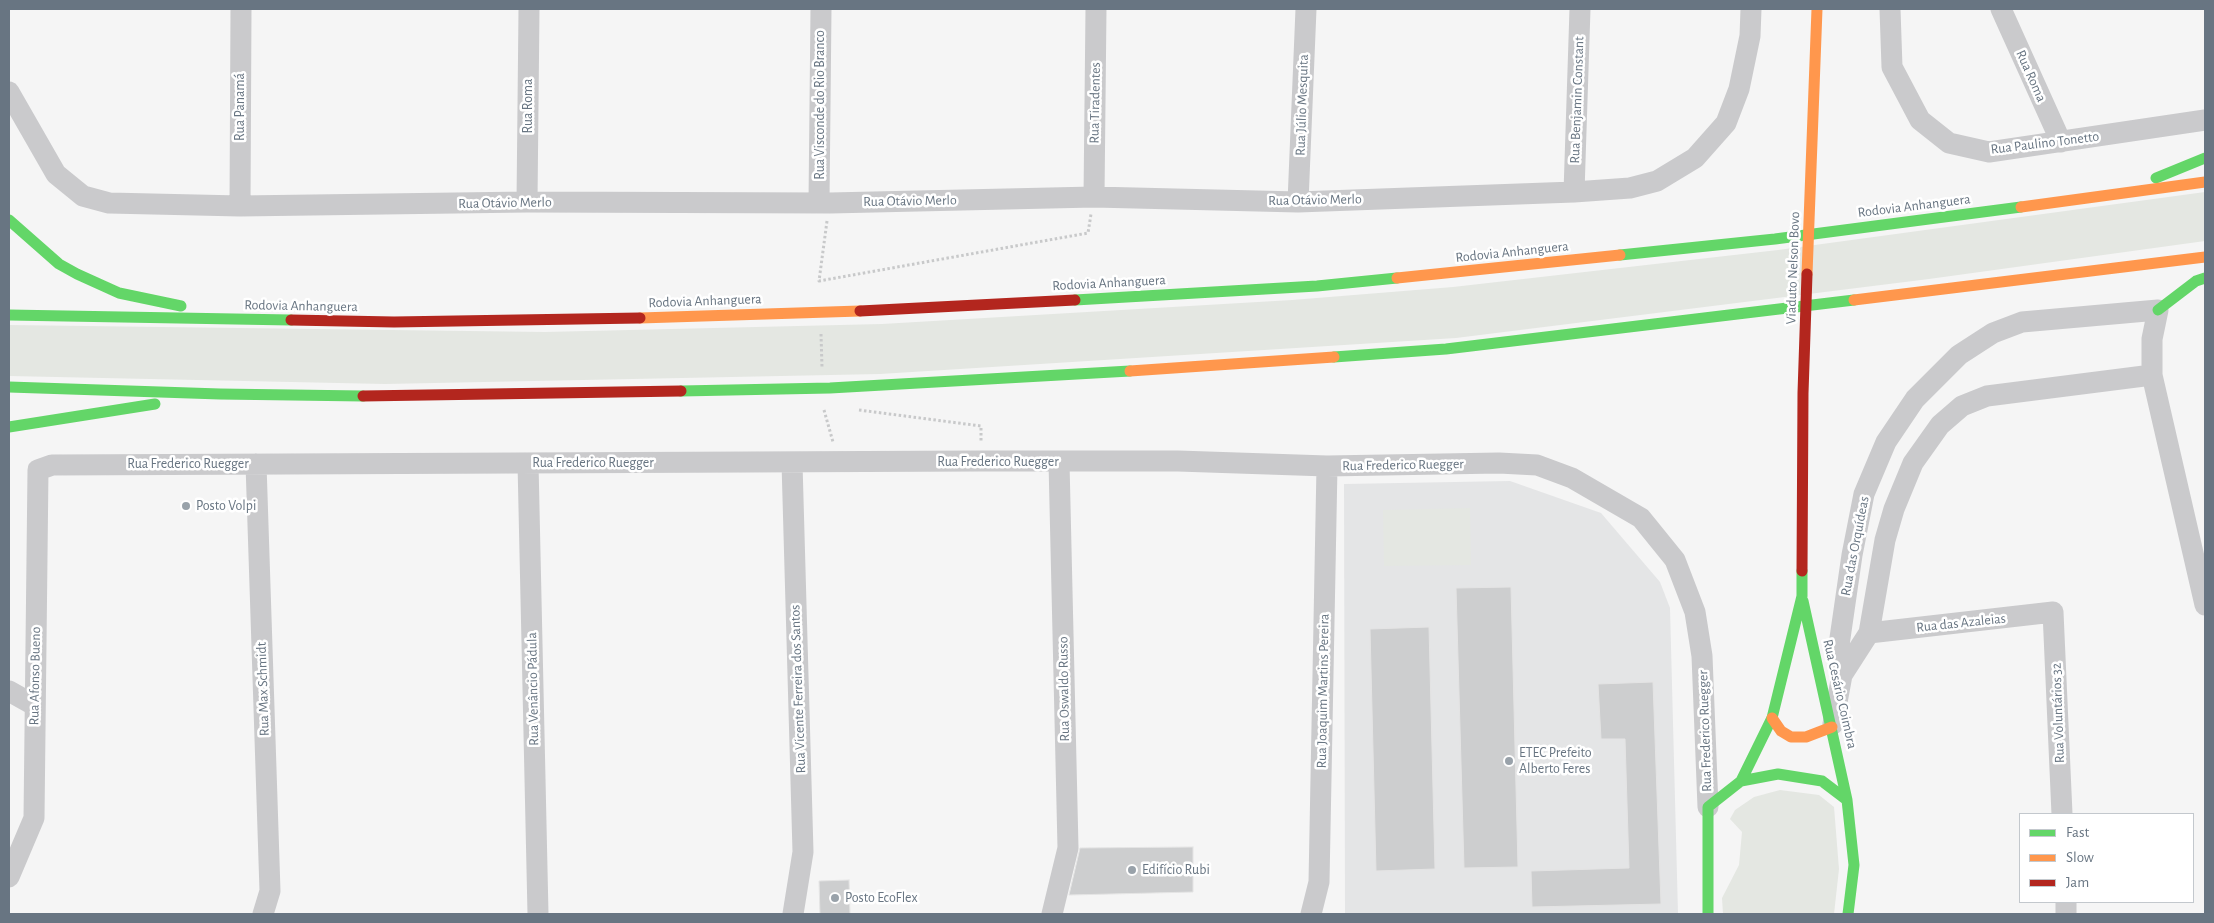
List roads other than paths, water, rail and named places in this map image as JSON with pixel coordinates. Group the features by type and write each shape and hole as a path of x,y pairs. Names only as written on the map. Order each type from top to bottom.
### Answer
{"main road":[{"name":"Viaduto Nelson Bovo","path":"1802,596 1803,393 1817,9"},
{"path":"2110,196 2205,158"},
{"name":"Rodovia Anhanguera","path":"9,315 394,322 687,317 906,309 1317,286 1775,239 2205,182"},
{"path":"9,220 59,264 98,285 144,300 216,311 394,322"},
{"path":"9,386 220,394 392,396 830,388 1321,359 1446,349 2205,257"},
{"path":"2158,310 2196,281 2205,278"},
{"path":"9,427 220,394"},
{"path":"1708,914 1708,807 1741,781 1772,718 1802,596"},
{"name":"Rua Cesário Coimbra","path":"1802,596 1847,800 1854,865"},
{"path":"1772,718 1781,731 1791,737 1806,737 1832,727"},
{"path":"1741,781 1778,774 1822,781 1847,800"},
{"path":"1854,865 1860,906"},
{"path":"1848,914 1854,865"}],"street":[{"name":"Rua Panamá","path":"240,206 241,9"},
{"name":"Rua Roma","path":"528,202 529,9"},
{"name":"Rua Visconde do Rio Branco","path":"821,9 824,202"},
{"name":"Rua Tiradentes","path":"1094,197 1096,9"},
{"name":"Rua Júlio Mesquita","path":"1298,202 1306,9"},
{"name":"Rua Benjamin Constant","path":"1574,192 1580,9"},
{"name":"Rua Otávio Merlo","path":"9,92 56,174 83,196 109,203 240,206 528,202 824,202 1094,197 1298,202 1574,192 1630,188 1658,181 1695,158 1726,123 1739,89 1750,36 1751,9"},
{"name":"Rua Paulino Tonetto","path":"1890,9 1892,66 1920,120 1949,143 1989,152 2205,120"},
{"name":"Rua Roma","path":"2001,9 2061,142"},
{"path":"2158,310 2152,339 2152,375 2205,605"},
{"name":"Rua das Orquídeas","path":"1832,727 1842,675 1839,645 1852,555 1864,494 1886,442 1915,399 1959,355 1993,333 2022,322 2158,310"},
{"name":"Rua das Orquídeas","path":"1842,675 1869,633 1885,540 1894,509 1913,463 1940,425 1962,406 1987,396 2152,375"},
{"name":"Rua Frederico Ruegger","path":"38,470 52,465 981,461 1178,461 1327,466 1499,463 1536,466 1572,478 1641,518 1675,560 1694,612 1702,656 1708,807"},
{"name":"Rua Oswaldo Russo","path":"1052,914 1068,848 1059,462"},
{"name":"Rua Venâncio Pádula","path":"528,463 538,914"},
{"name":"Rua Vicente Ferreira dos Santos","path":"792,463 803,852 793,914"},
{"name":"Rua Max Schmidt","path":"256,464 270,891 262,914"},
{"name":"Rua Joaquim Martins Pereira","path":"1311,914 1319,882 1327,466"},
{"name":"Rua Afonso Bueno","path":"9,878 34,818 38,470"},
{"name":"Rua das Azaleias","path":"1869,633 2053,612"},
{"name":"Rua Voluntários 32","path":"2053,612 2062,813"},
{"path":"9,691 34,705"}],"place":[{"name":"Posto Volpi","path":"186,506"},
{"name":"ETEC Prefeito Alberto Feres","path":"1509,761"},
{"name":"Edifício Rubi","path":"1132,870"},
{"name":"Posto EcoFlex","path":"835,898"}]}
